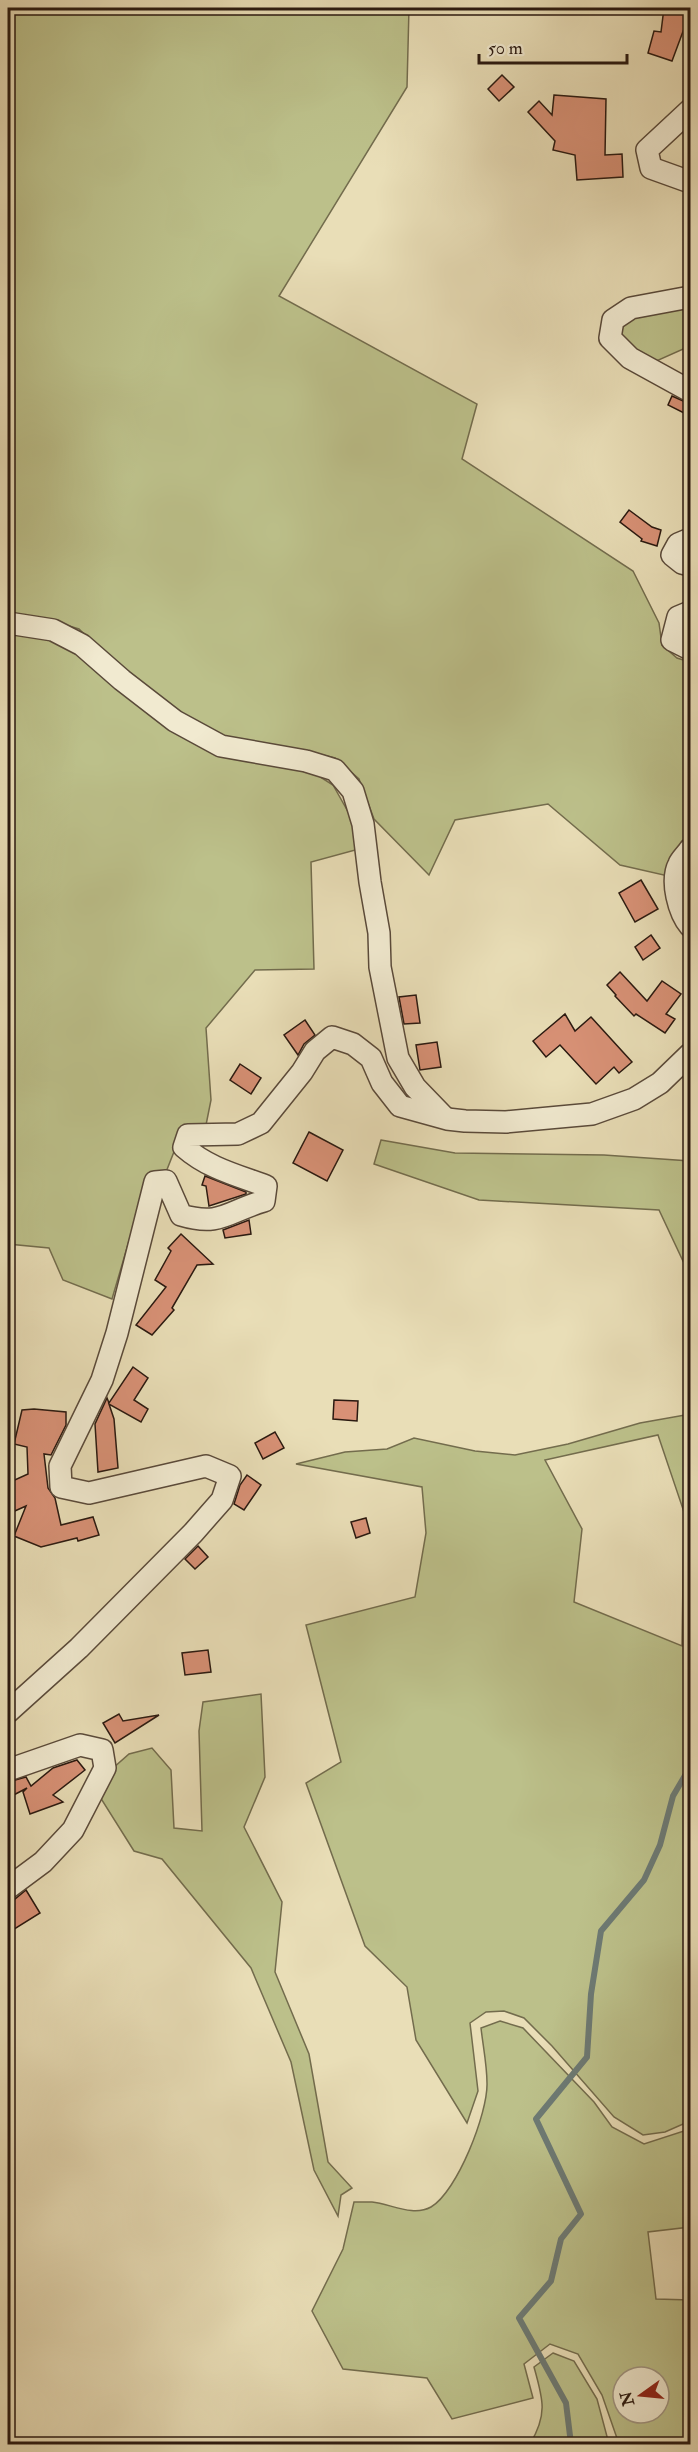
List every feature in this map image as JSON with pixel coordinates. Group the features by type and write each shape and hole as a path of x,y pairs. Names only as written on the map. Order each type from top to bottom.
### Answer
{"street":[{"path":"690,110 647,150 651,168 690,182"},
{"path":"690,297 631,308 613,320 610,338 630,358 690,391"},
{"path":"690,538 678,544 672,555 682,563 690,564"},
{"path":"690,612 678,617 672,640 690,649"},
{"path":"8,623 53,630 82,645 175,721 221,746 306,761 335,770 353,791 363,824 370,882 380,933 380,967 398,1059 415,1087 447,1119"},
{"path":"690,849 678,865 676,891 683,918 690,927"},
{"path":"8,1712 79,1648 193,1533 222,1500 230,1476 206,1466 89,1493 61,1487 60,1466 102,1380 117,1333 155,1182 166,1181 181,1215 193,1218 208,1220 228,1216 244,1206 264,1201 266,1186 219,1170 199,1160 184,1147 188,1135 238,1134 261,1123 302,1072 315,1051 332,1037 353,1044 371,1058 382,1083 400,1106 447,1119 506,1122 592,1114 634,1100 660,1083 690,1054"},
{"path":"8,1770 80,1745 102,1750 105,1767 73,1830 43,1862 8,1888"}],"green space":[{"path":"8,8 409,8 407,87 279,296 477,404 462,459 633,571 659,623 662,645 677,658 690,662 690,841 668,876 620,865 548,804 455,820 429,875 374,819 359,779 335,758 306,751 219,739 123,673 79,629 52,621 8,614"},
{"path":"690,300 690,346 652,363 615,336 618,322"},
{"path":"8,628 64,643 175,731 311,771 333,785 351,817 359,849 311,862 314,969 255,970 206,1028 211,1100 206,1125 183,1129 166,1172 141,1200 112,1299 63,1280 49,1248 8,1244"},
{"path":"381,1140 455,1153 604,1155 690,1161 690,1276 659,1210 479,1200 374,1164"},
{"path":"685,1415 690,1417 690,2121 665,2132 643,2135 614,2117 552,2046 524,2018 504,2011 486,2012 470,2023 478,2091 467,2123 416,2040 407,1987 365,1946 306,1783 341,1762 306,1625 415,1597 426,1533 422,1487 296,1464 345,1452 387,1449 414,1438 475,1451 515,1455 568,1444 640,1423","holes":["658,1435 684,1512 682,1646 574,1602 582,1529 545,1460"]},
{"path":"261,1694 265,1777 244,1827 282,1902 275,1972 309,2054 328,2162 352,2188 341,2195 338,2216 314,2170 291,2062 251,1968 162,1859 134,1851 100,1797 112,1769 129,1754 152,1748 171,1770 174,1828 202,1831 199,1731 203,1702"},
{"path":"500,2021 523,2028 594,2102 612,2127 644,2144 690,2129 690,2227 648,2232 656,2299 690,2300 690,2444 619,2444 612,2425 671,2425 671,2365 611,2365 611,2421 602,2395 578,2354 550,2344 524,2364 533,2398 452,2419 427,2378 343,2369 312,2311 343,2249 354,2202 372,2202 417,2211 431,2207 441,2199 460,2169 477,2131 486,2096 486,2069 481,2028"},
{"path":"553,2353 574,2361 597,2399 609,2444 530,2444 542,2415 540,2388 534,2367"}],"building":[{"path":"664,8 687,8 685,26 672,61 648,53 654,31 661,32"},
{"path":"502,75 514,87 499,101 488,89"},
{"path":"554,95 606,99 605,155 622,154 623,177 577,180 575,155 553,150 555,141 528,112 539,101 552,115"},
{"path":"672,396 690,404 690,416 668,405"},
{"path":"629,510 652,527 661,530 657,546 641,541 642,539 620,522"},
{"path":"641,880 658,909 635,922 619,893"},
{"path":"651,935 660,948 643,960 635,947"},
{"path":"620,972 647,1001 662,981 681,994 666,1014 675,1019 665,1033 636,1014 634,1016 615,996 607,985"},
{"path":"416,995 420,1023 404,1024 399,997"},
{"path":"565,1014 575,1031 591,1017 632,1062 619,1073 614,1067 596,1084 560,1045 546,1057 533,1041"},
{"path":"305,1020 315,1035 304,1044 298,1055 284,1035"},
{"path":"437,1042 441,1067 420,1070 416,1045"},
{"path":"240,1064 261,1078 251,1094 230,1080"},
{"path":"309,1132 343,1150 327,1181 293,1163"},
{"path":"205,1176 246,1192 246,1194 209,1206 206,1186 202,1185"},
{"path":"249,1220 251,1234 225,1238 223,1230"},
{"path":"181,1234 213,1264 197,1265 172,1308 174,1310 152,1335 136,1325 166,1287 155,1280 171,1251 168,1248"},
{"path":"133,1367 148,1378 134,1400 148,1409 141,1422 109,1404 114,1419 118,1468 98,1472 95,1424 107,1398 109,1403"},
{"path":"334,1400 358,1401 357,1421 333,1419"},
{"path":"22,1410 66,1412 66,1425 51,1455 44,1454 48,1488 55,1498 61,1525 93,1517 99,1535 41,1547 14,1536 26,1506 8,1514 8,1483 28,1474 27,1447 14,1444"},
{"path":"275,1432 284,1448 263,1459 255,1443"},
{"path":"247,1475 261,1485 244,1510 234,1504 240,1485"},
{"path":"366,1518 370,1533 356,1538 351,1522"},
{"path":"198,1546 208,1557 195,1569 185,1559"},
{"path":"208,1650 211,1672 185,1675 182,1653"},
{"path":"119,1714 123,1721 159,1715 115,1743 103,1723"},
{"path":"77,1760 85,1770 53,1795 63,1802 30,1814 23,1792 27,1788 8,1798 8,1782 26,1777 31,1786 53,1768"},
{"path":"26,1890 40,1913 8,1933 8,1900 15,1899"}],"waterway":[{"path":"571,2444 566,2403 519,2318 551,2281 561,2239 581,2214 536,2119 587,2057 591,1994 601,1931 644,1880 660,1845 673,1796 690,1767"}]}
